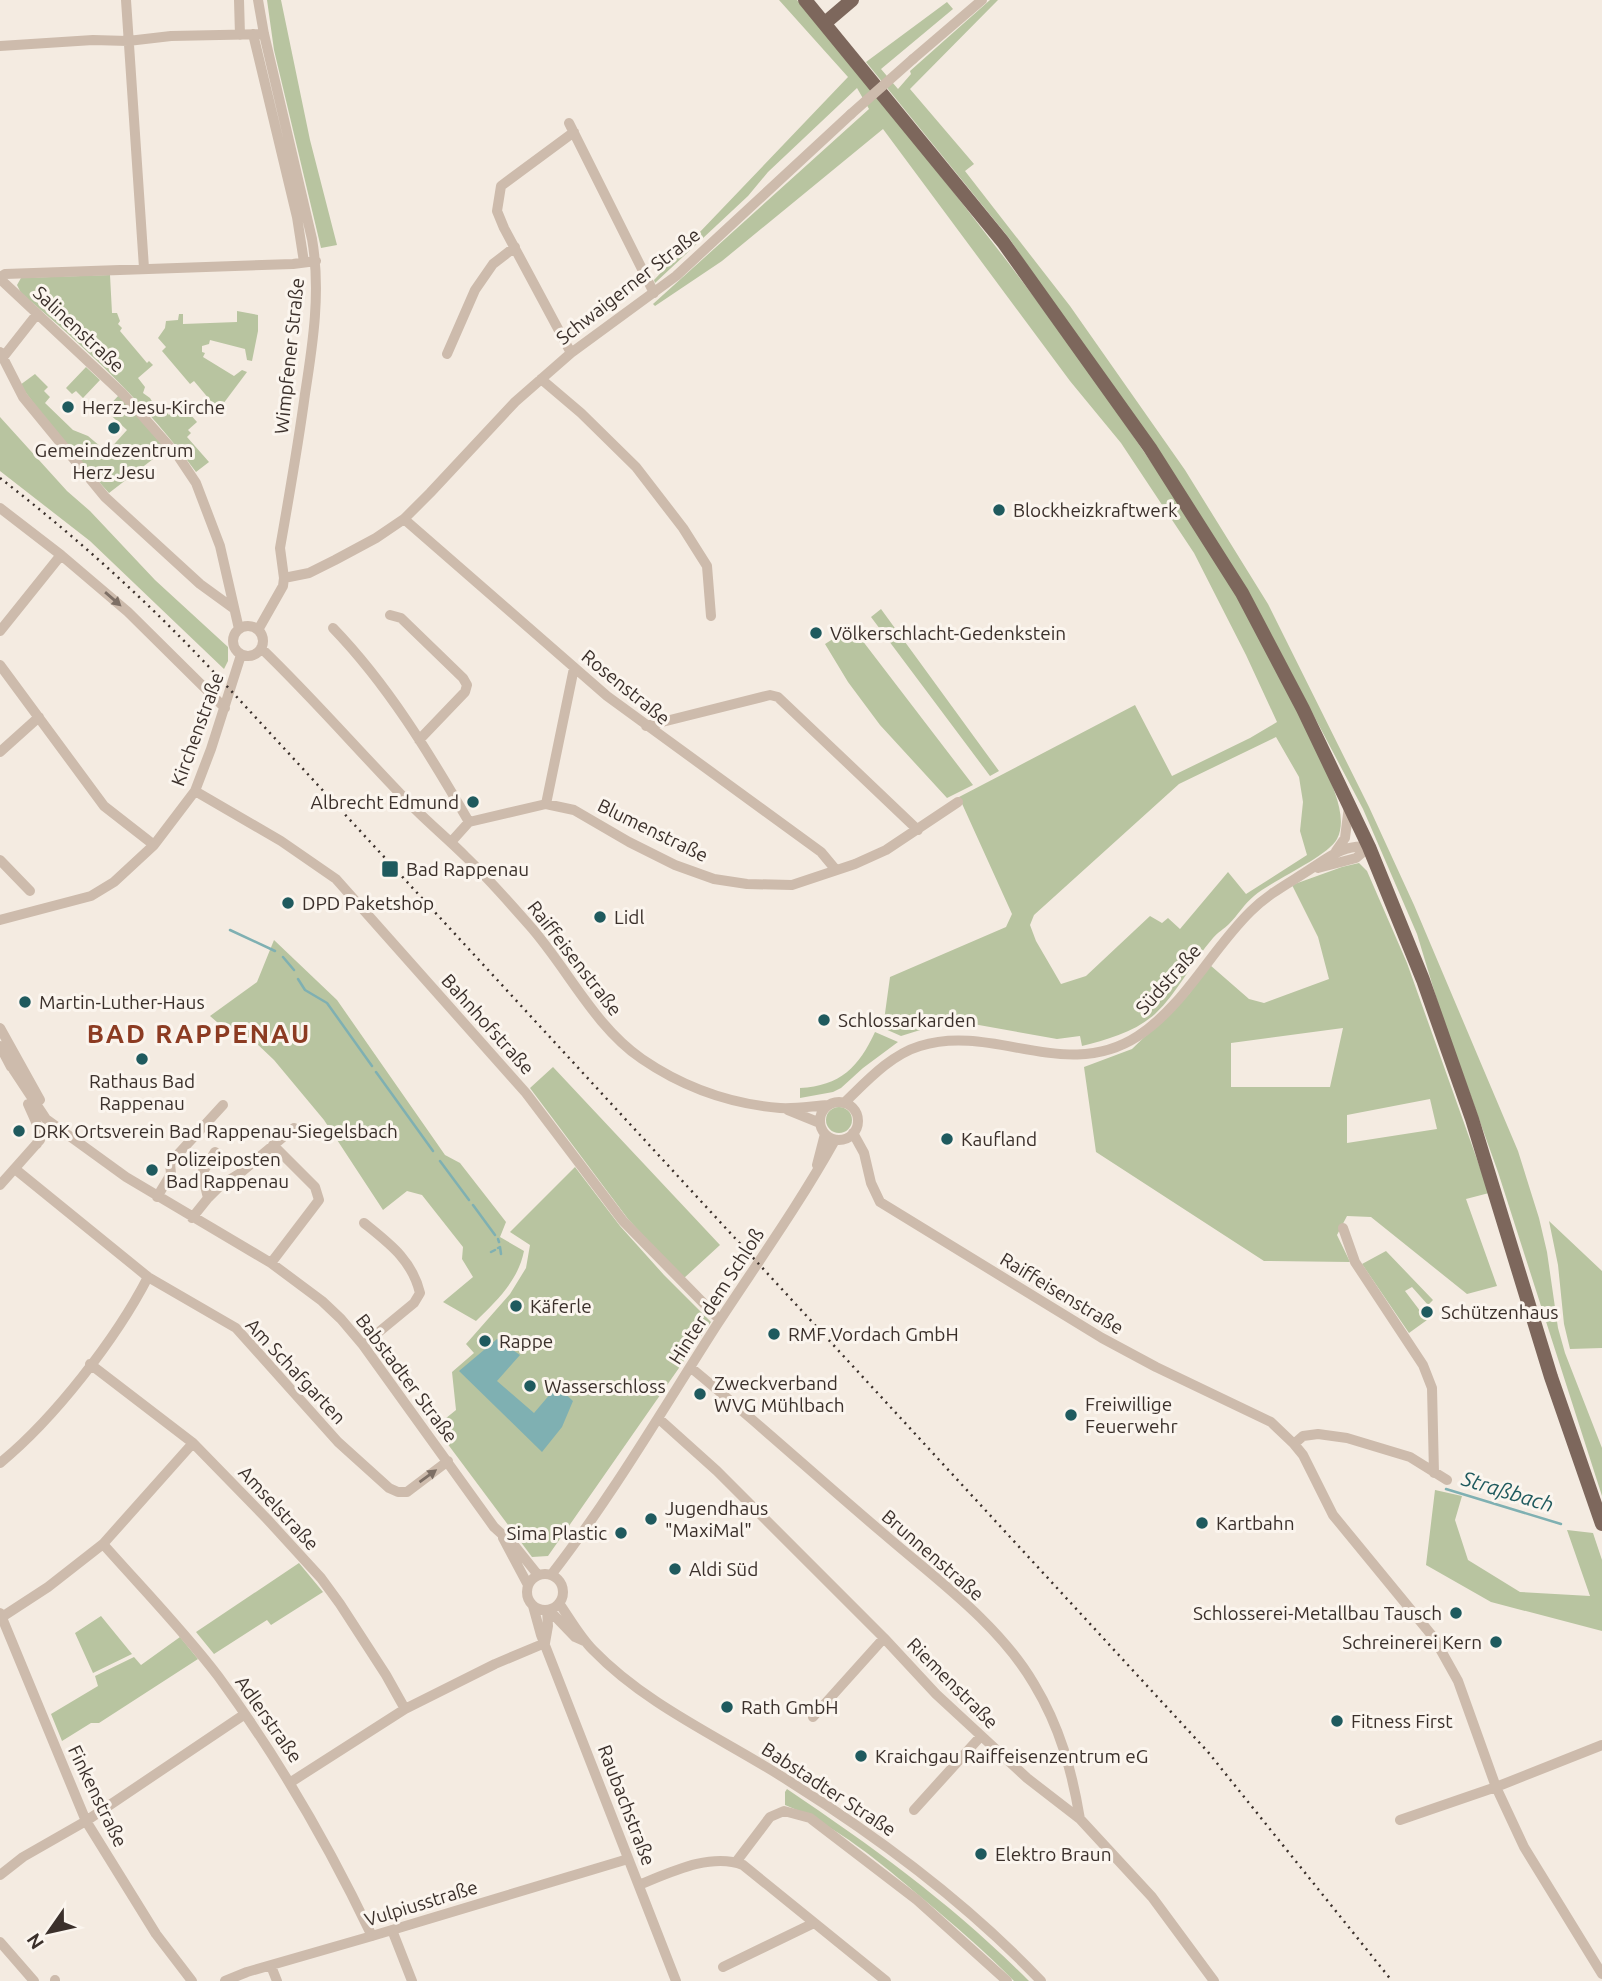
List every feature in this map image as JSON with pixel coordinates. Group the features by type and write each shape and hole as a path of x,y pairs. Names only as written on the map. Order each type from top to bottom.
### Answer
{"main road":[{"path":"805,0 1003,242 1150,448 1242,593 1303,709 1369,847 1423,981 1472,1119 1551,1377 1602,1524"},
{"path":"825,23 852,0"}],"street":[{"path":"126,0 144,268"},
{"path":"239,0 240,34"},
{"name":"Wimpfener Straße","path":"258,0 259,34 296,217 317,295 312,349 280,548 284,578 278,596 258,630"},
{"name":"Schwaigerner Straße","path":"284,578 309,573 376,538 404,519 499,418 541,379 571,353 676,276 851,114 982,0"},
{"path":"0,46 259,34"},
{"path":"571,353 497,211 501,186 572,128 654,293"},
{"path":"447,354 474,290 494,264 515,247"},
{"path":"0,278 5,274 293,264 310,261"},
{"name":"Salinenstraße","path":"0,278 123,394 163,436 189,472 196,483 220,546 239,629"},
{"path":"37,314 2,354 23,397 105,497 200,584 233,608"},
{"path":"541,379 581,413 636,467 683,528 707,566 710,616"},
{"path":"0,508 128,612 225,708"},
{"name":"Rosenstraße","path":"404,519 574,668 646,726 821,852 836,870"},
{"path":"0,631 61,555"},
{"path":"390,615 401,618 467,685 465,692 419,740"},
{"path":"250,626 258,630 263,640 261,648 251,656 242,655 233,644 233,636 239,629 250,626"},
{"path":"333,628 376,676 469,822 451,842"},
{"name":"Raiffeisenstraße","path":"261,648 308,693 545,943 594,1011 623,1045 683,1083 727,1099 782,1108 820,1123"},
{"name":"Kirchenstraße","path":"2,922 91,896 114,882 154,845 195,792 242,655"},
{"path":"0,665 104,806 154,845"},
{"path":"546,804 574,668"},
{"path":"646,726 770,695 778,697 918,830"},
{"path":"0,751 39,717"},
{"name":"Bahnhofstraße","path":"195,792 281,841 336,879 526,1093 623,1221 720,1320"},
{"name":"Blumenstraße","path":"469,822 546,804 574,810 675,865 714,879 747,884 792,885 855,864 886,850 957,802"},
{"path":"1336,851 1345,838 1349,806"},
{"name":"Südstraße","path":"844,1103 896,1059 917,1047 938,1042 988,1042 1034,1052 1073,1056 1110,1049 1135,1038 1160,1019 1250,912 1270,893 1336,851 1356,845 1369,847"},
{"name":"Südstraße","path":"1308,871 1356,858 1369,847"},
{"path":"1356,858 1369,862 1378,870"},
{"path":"0,860 30,891"},
{"path":"0,1028 9,1063 37,1121 40,1131 37,1144"},
{"path":"3,1047 53,1124"},
{"path":"9,1063 40,1112 53,1124"},
{"name":"Südstraße","path":"855,1111 872,1077"},
{"path":"844,1103 855,1111"},
{"name":"Raiffeisenstraße","path":"782,1108 844,1103"},
{"path":"157,1196 171,1174 170,1163 223,1105"},
{"path":"828,1105 821,1113 820,1123 830,1137 845,1139 853,1133"},
{"name":"Raiffeisenstraße","path":"855,1111 858,1122 853,1133 864,1153 871,1183 880,1202 1102,1338 1270,1422 1294,1444 1303,1455 1320,1494 1338,1523 1395,1588 1434,1638 1458,1681 1496,1787 1524,1847 1602,1974"},
{"path":"0,1185 53,1124"},
{"name":"Babstadter Straße","path":"53,1124 126,1177 271,1263 322,1301 363,1345 502,1536 528,1585 527,1596 533,1606"},
{"path":"192,1218 221,1185 239,1174 294,1128"},
{"name":"Hinter dem Schloß","path":"551,1575 578,1540 815,1175 830,1137"},
{"path":"271,1263 319,1200 315,1187 273,1144"},
{"path":"208,1198 202,1173 215,1152"},
{"name":"Am Schafgarten","path":"15,1169 148,1277 236,1328 338,1442 389,1488 407,1492 448,1461"},
{"path":"363,1345 414,1303 420,1293 415,1274 394,1247 364,1223"},
{"path":"1343,1228 1355,1262 1423,1365 1432,1388 1434,1473"},
{"path":"0,1463 40,1426 90,1364 132,1308 148,1277"},
{"name":"Amselstraße","path":"90,1364 193,1443 321,1578 374,1655 405,1709"},
{"name":"Brunnenstraße","path":"690,1367 956,1596 1016,1657 1034,1683 1063,1742 1073,1774 1080,1819"},
{"name":"Riemenstraße","path":"658,1418 717,1471 884,1638 936,1694 1027,1778 1080,1819 1152,1897 1214,1981"},
{"path":"1294,1444 1303,1436 1318,1434 1348,1438 1410,1457 1447,1479"},
{"path":"1,1615 48,1587 103,1544 193,1443"},
{"name":"Babstadter Straße","path":"502,1536 514,1545 538,1575"},
{"name":"Adlerstraße","path":"103,1544 192,1644 245,1714 291,1782 334,1856 372,1937"},
{"path":"528,1585 538,1575 551,1575"},
{"name":"Babstadter Straße","path":"551,1575 561,1585 563,1594 559,1603 586,1643"},
{"path":"533,1606 548,1610 559,1603"},
{"name":"Raubachstraße","path":"533,1606 676,1981"},
{"name":"Babstadter Straße","path":"548,1610 575,1637 586,1643 630,1682 874,1838 969,1913 1041,1981"},
{"name":"Raubachstraße","path":"545,1643 548,1610"},
{"name":"Finkenstraße","path":"1,1615 86,1821 156,1934 192,1981"},
{"path":"813,1717 884,1638"},
{"path":"291,1782 405,1709 495,1664 545,1643"},
{"path":"0,1875 23,1857 86,1821 245,1714"},
{"path":"914,1810 981,1736"},
{"path":"1399,1820 1496,1787 1602,1745"},
{"path":"736,1862 770,1817 784,1811 810,1818 916,1900 1007,1981"},
{"name":"Vulpiusstraße","path":"225,1981 247,1972 628,1859"},
{"path":"639,1885 694,1863 736,1862 886,1981"},
{"path":"723,1968 814,1923"},
{"path":"392,1930 412,1981"},
{"path":"0,1942 34,1981"},
{"path":"271,1966 277,1981"}],"green space":[{"path":"267,0 281,0 310,140 337,245 321,248 274,50"},
{"path":"779,0 797,0 842,54 974,218 1100,388 1192,523 1241,602 1325,767 1338,803 1340,831 1331,846 1250,899 1213,938 1155,1014 1129,1030 1082,1046 1080,1036 1057,1039 962,1022 933,1026 901,1036 883,1028 890,977 1006,927 1012,914 959,797 1135,705 1172,776 1277,722 1194,553 1121,443 1070,381 883,129 722,261 655,306 653,304 869,109 857,88 655,283 654,280 848,77","holes":["1276,737 1299,777 1303,802 1300,831 1307,855 1246,894 1228,872 1180,929 1168,918 1162,923 1150,916 1086,976 1061,984 1036,941 1030,925 1034,915 1179,784"]},
{"path":"990,0 998,0 910,89 974,164 965,171 1070,306 1185,470 1268,604 1369,807 1414,905 1518,1151 1547,1252 1558,1328 1565,1353 1602,1448 1602,1496 1498,1172 1440,1010 1417,934 1363,809 1247,589 1009,238 866,62 947,2 953,9 881,69 898,89 911,74 910,71"},
{"path":"110,275 112,313 117,313 120,321 118,324 122,328 120,331 147,363 149,361 153,365 138,378 145,387 143,393 156,408 161,406 169,415 182,405 197,422 188,430 191,433 187,437 209,462 196,472 136,400 92,356 21,293 17,285 21,278"},
{"path":"237,311 258,315 252,361 247,360 245,349 210,340 209,344 202,346 202,352 205,353 203,357 234,376 242,370 247,372 223,404 220,401 215,406 194,381 190,384 162,351 166,347 158,338 166,321 178,320 179,314 183,314 183,324 237,322"},
{"path":"86,367 100,380 83,398 76,391 72,394 66,388"},
{"path":"35,374 48,387 44,391 50,397 45,403 73,430 88,436 107,452 127,430 105,410 119,395 166,449 109,493 63,442 20,385"},
{"path":"0,417 67,491 90,511 155,580 228,647 228,661 224,669 90,541 0,471"},
{"path":"881,609 999,771 990,776 871,617"},
{"path":"852,627 973,785 947,798 880,725 848,682 825,644"},
{"path":"1359,863 1367,871 1407,963 1489,1193 1466,1199 1497,1286 1467,1294 1371,1217 1347,1216 1337,1235 1350,1262 1264,1261 1096,1152 1084,1067 1132,1049 1189,994 1210,965 1249,999 1264,1003 1329,979 1318,937 1292,885","holes":["1343,1028 1330,1087 1231,1087 1231,1043","1430,1099 1437,1129 1347,1143 1347,1115"]},
{"path":"274,940 337,1000 445,1155 460,1163 506,1222 500,1237 524,1251 512,1281 476,1321 443,1302 473,1277 462,1259 463,1247 422,1195 407,1191 383,1210 324,1120 274,1060 254,1041 225,1029 210,1016 257,982"},
{"path":"875,1032 898,1042 841,1088 800,1098 800,1088 837,1079 855,1065"},
{"path":"553,1067 720,1245 683,1279 628,1219 530,1088"},
{"path":"839,1107 848,1111 852,1120 848,1129 839,1133 830,1129 826,1120 830,1111"},
{"path":"575,1167 620,1226 711,1322 548,1556 532,1557 435,1427 456,1410 452,1372 474,1353 466,1344 510,1294 526,1268 530,1245 510,1232"},
{"path":"1549,1221 1602,1271 1602,1348 1570,1349"},
{"path":"1386,1251 1433,1300 1428,1305 1412,1287 1405,1291 1427,1320 1409,1333 1362,1264"},
{"path":"1435,1490 1462,1496 1455,1520 1468,1560 1520,1592 1590,1596 1567,1530 1593,1533 1602,1560 1602,1631 1491,1602 1426,1565"},
{"path":"299,1563 323,1592 271,1625 267,1620 214,1654 196,1632"},
{"path":"101,1616 132,1654 93,1673 75,1633"},
{"path":"180,1637 198,1659 99,1723 91,1723 62,1741 51,1714 98,1686 95,1676 134,1657 141,1665"},
{"path":"787,1789 913,1879 972,1927 1029,1981 1014,1981 958,1928 857,1846 822,1823 785,1805"}],"water":[{"path":"497,1339 520,1355 497,1381 534,1413 557,1386 573,1401 562,1427 542,1452 459,1371"}],"waterway":[{"path":"230,930 275,951"},
{"path":"283,957 294,970"},
{"path":"298,979 305,990 327,1003 372,1066"},
{"path":"376,1072 433,1151"},
{"path":"440,1161 469,1200"},
{"path":"473,1205 495,1235"},
{"path":"498,1248 500,1247 501,1254"},
{"path":"491,1252 495,1250"},
{"name":"Straßbach","path":"1446,1489 1561,1524"}],"railway":[{"path":"0,478 116,575 223,682 1208,1752 1392,1981"}],"place":[{"name":"Herz-Jesu-Kirche","path":"68,407"},
{"name":"Gemeindezentrum Herz Jesu","path":"114,428"},
{"name":"Blockheizkraftwerk","path":"999,510"},
{"name":"Völkerschlacht-Gedenkstein","path":"816,633"},
{"name":"Albrecht Edmund","path":"473,802"},
{"name":"Bad Rappenau","path":"390,869"},
{"name":"DPD Paketshop","path":"288,903"},
{"name":"Lidl","path":"600,917"},
{"name":"Martin-Luther-Haus","path":"25,1002"},
{"name":"Schlossarkarden","path":"824,1020"},
{"name":"Rathaus Bad Rappenau","path":"142,1059"},
{"name":"DRK Ortsverein Bad Rappenau-Siegelsbach","path":"19,1131"},
{"name":"Kaufland","path":"947,1139"},
{"name":"Polizeiposten Bad Rappenau","path":"152,1170"},
{"name":"Käferle","path":"516,1306"},
{"name":"Schützenhaus","path":"1427,1312"},
{"name":"RMF Vordach GmbH","path":"774,1334"},
{"name":"Rappe","path":"485,1341"},
{"name":"Wasserschloss","path":"530,1386"},
{"name":"Zweckverband WVG Mühlbach","path":"700,1394"},
{"name":"Freiwillige Feuerwehr","path":"1071,1415"},
{"name":"Jugendhaus \"MaxiMal\"","path":"651,1519"},
{"name":"Kartbahn","path":"1202,1523"},
{"name":"Sima Plastic","path":"621,1533"},
{"name":"Aldi Süd","path":"675,1569"},
{"name":"Schlosserei-Metallbau Tausch","path":"1456,1613"},
{"name":"Schreinerei Kern","path":"1496,1642"},
{"name":"Rath GmbH","path":"727,1707"},
{"name":"Fitness First","path":"1337,1721"},
{"name":"Kraichgau Raiffeisenzentrum eG","path":"861,1756"},
{"name":"Elektro Braun","path":"981,1854"}],"district":[{"name":"BAD RAPPENAU","path":"199,1033"}]}
